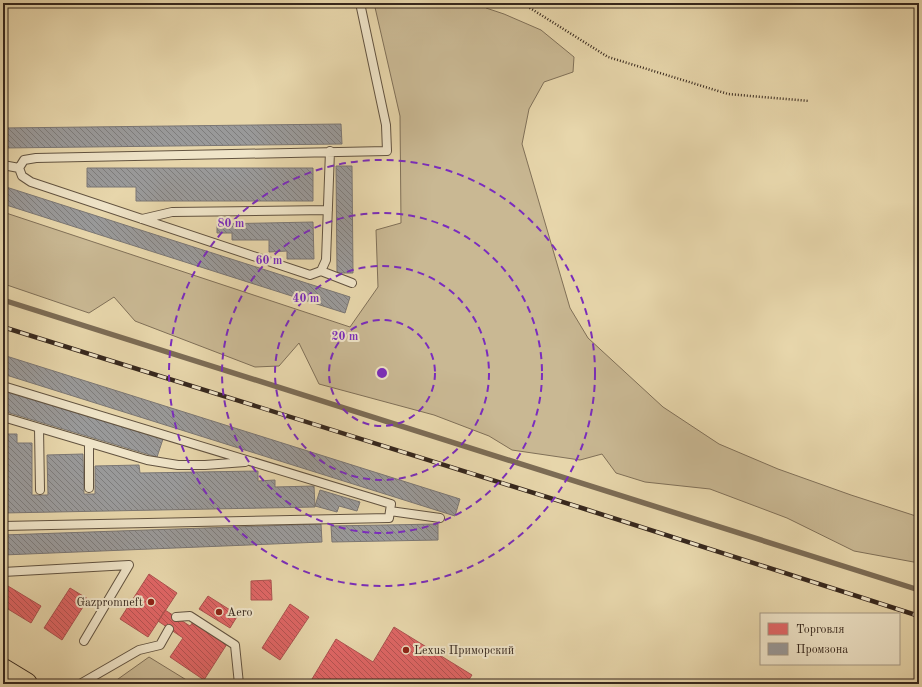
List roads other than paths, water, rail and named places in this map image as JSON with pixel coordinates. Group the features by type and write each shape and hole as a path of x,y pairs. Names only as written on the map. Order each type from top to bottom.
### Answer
{"main road":[{"path":"3,670 26,684"}],"lane":[{"path":"19,168 24,160 36,158 388,151 386,125 360,3"},
{"path":"321,271 326,260 330,151"},
{"path":"3,166 19,168"},
{"path":"19,168 22,176 31,182 310,275 321,271 352,283"},
{"path":"142,219 172,212 328,210"},
{"path":"3,386 391,504 389,518 3,526"},
{"path":"3,417 147,460 178,465 205,465 250,461"},
{"path":"39,428 40,490"},
{"path":"89,443 90,488"},
{"path":"390,511 440,518"},
{"path":"3,572 129,565 84,642"},
{"path":"176,618 190,616 235,645 239,684"},
{"path":"80,684 139,650 160,645 169,629"}],"waterway":[{"path":"3,300 919,590"}],"railway":[{"path":"3,327 585,509 919,616"}],"place":[{"name":"Gazpromneft","path":"151,602"},
{"name":"Aero","path":"219,612"},
{"name":"Lexus Приморский","path":"406,650"}]}
